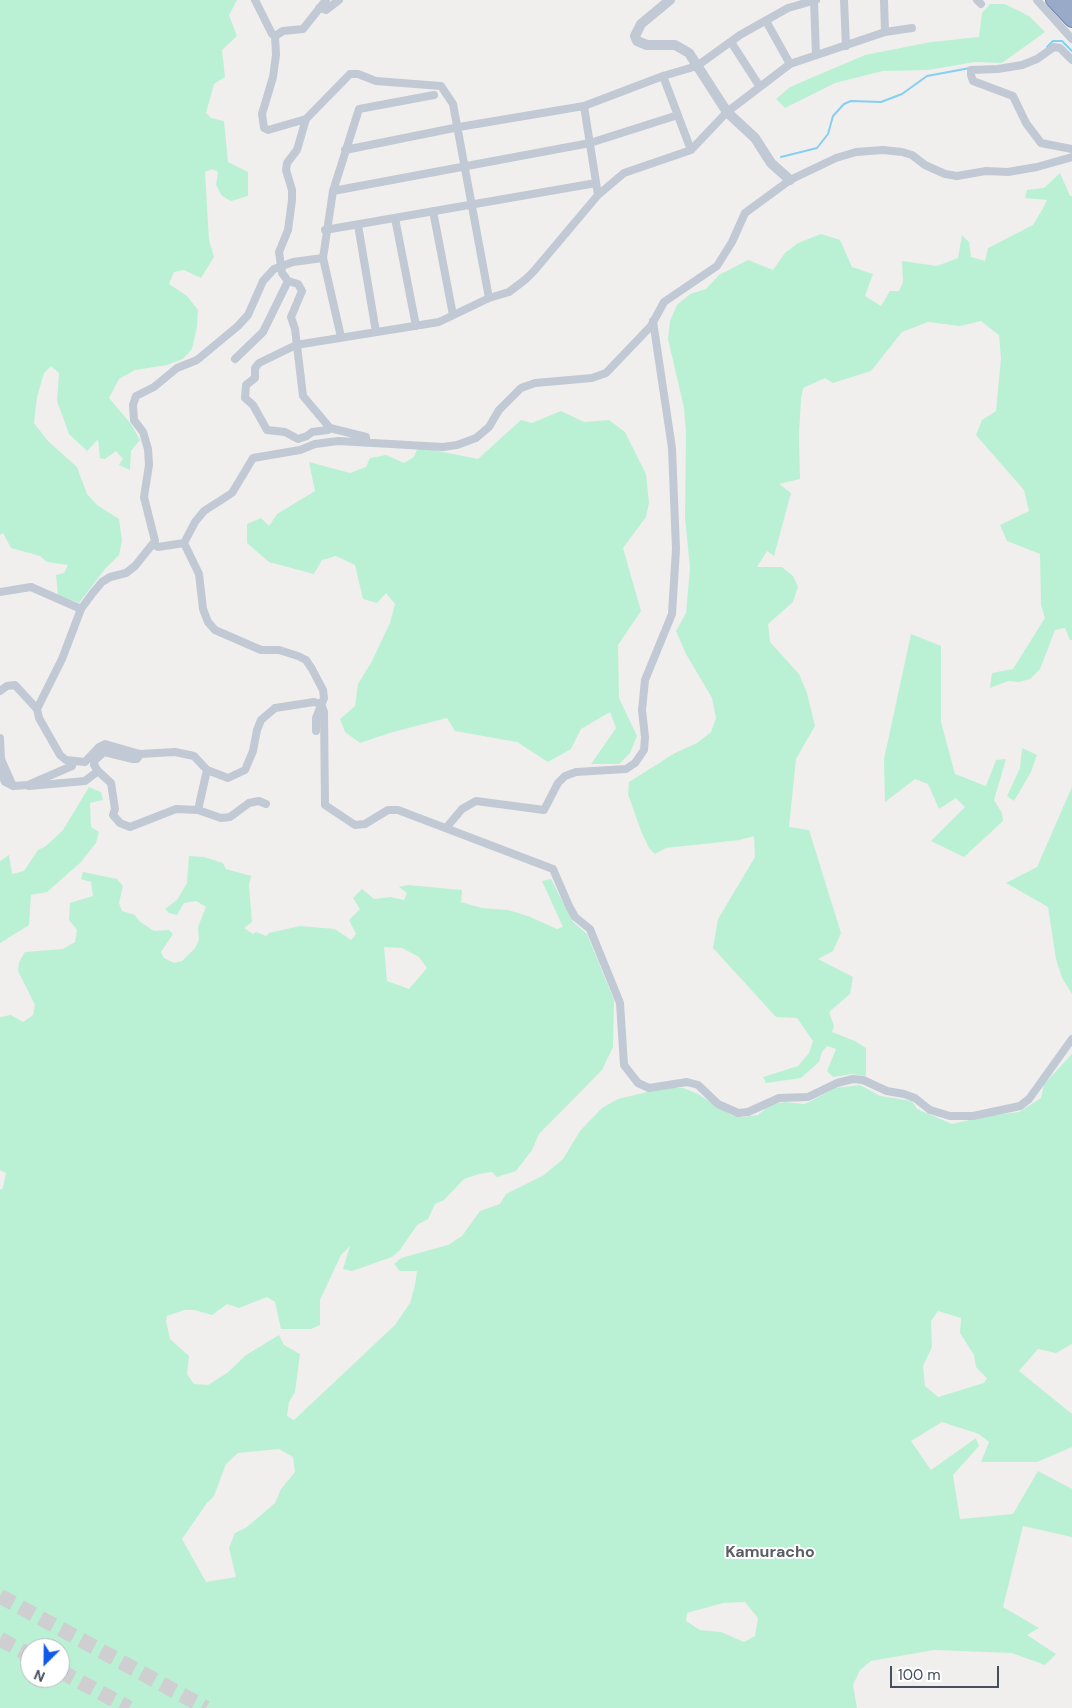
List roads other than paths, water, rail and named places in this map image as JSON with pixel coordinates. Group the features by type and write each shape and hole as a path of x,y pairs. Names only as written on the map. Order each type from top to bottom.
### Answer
{"highway":[{"path":"1053,0 1072,20"},
{"path":"1069,0 1072,3"}],"street":[{"path":"255,0 272,34 275,36 274,70 266,96 262,124 268,130 306,119"},
{"path":"275,36 283,31 303,29 326,0"},
{"path":"319,8 326,10 339,0"},
{"path":"670,0 641,24 635,36 637,41 647,45 668,44 682,48 689,53 728,112 755,138 771,163 790,180"},
{"path":"345,150 459,127 584,106 663,76 697,66 731,42 788,8 815,0 816,54"},
{"path":"844,0 846,46"},
{"path":"884,0 885,32"},
{"path":"1037,0 1072,39"},
{"path":"766,21 790,64"},
{"path":"330,428 328,430 312,432 298,439 285,432 266,430 253,405 245,398 246,385 255,378 255,368 259,363 296,345 439,322 489,298 509,292 534,272 598,195 624,173 691,150 728,112 790,64 885,32 912,28"},
{"path":"731,42 760,87"},
{"path":"1072,60 1060,48 1054,47 1037,59 1022,65 998,69 971,70 970,76 973,81 1013,96 1026,123 1041,144 1072,149"},
{"path":"366,441 366,437 330,428 303,396 295,329 291,317 302,291 298,284 288,281 280,266 279,252 288,230 292,200 292,190 286,170 289,158 297,150 306,119 350,74 376,81 441,86 453,104 459,127 489,298"},
{"path":"663,76 691,150"},
{"path":"341,337 323,258 333,191 359,109 434,95"},
{"path":"584,106 598,195"},
{"path":"333,191 590,143 678,115"},
{"path":"184,543 195,522 204,511 232,493 253,458 300,450 328,441 366,441 443,447 468,442 489,427 499,410 521,388 535,383 592,378 606,373 651,326 653,319 664,302 717,266 732,242 745,213 790,180 836,158 856,152 884,150 912,154 925,165 945,174 957,176 1027,169 1072,157"},
{"path":"326,230 596,182"},
{"path":"433,212 453,315"},
{"path":"396,218 416,326"},
{"path":"358,225 376,332"},
{"path":"37,709 62,659 81,610 102,582 110,577 126,573 154,545 155,541 144,496 149,466 148,449 143,432 134,420 133,401 136,396 154,387 177,368 205,354 238,326 248,315 263,281 280,266 323,258"},
{"path":"234,359 262,332 288,281"},
{"path":"446,828 462,809 476,801 544,810 558,783 565,776 576,772 626,769 635,764 644,750 645,738 642,710 645,680 672,614 676,558 672,448 653,319"},
{"path":"154,545 158,547 184,543"},
{"path":"184,543 199,574 203,609 208,622 225,636 261,650 279,650 306,660 323,690 324,698 316,718 316,732"},
{"path":"0,592 32,587 81,610"},
{"path":"0,691 7,686 14,685 37,709 39,718 60,755 66,760 85,762 99,747 105,744 140,754 175,752 188,754 194,756 207,770 228,778 245,770 253,751 256,730 261,720 275,708 314,702 321,704"},
{"path":"321,704 324,712 326,805 355,825 365,824 388,810 393,810 498,847 553,869 575,917 590,929 620,1003 624,1065 638,1083 649,1088 687,1082 698,1086 718,1104 738,1113 748,1112 779,1098 808,1097 838,1083 853,1079 863,1080 887,1091 915,1098 930,1110 950,1116 973,1116 1020,1106 1029,1098 1072,1039"},
{"path":"0,738 1,759 13,786"},
{"path":"140,754 136,759 133,759 104,752 99,754 94,765 111,783 115,809 113,815 124,826 130,827 176,809 198,810 221,818 230,817 249,802 266,804"},
{"path":"0,770 6,782 13,786 28,785 72,766 73,762"},
{"path":"198,810 207,770"},
{"path":"28,785 30,787 85,781 98,771"}],"waterway":[{"path":"1047,47 1053,41 1062,41 1072,51"},
{"path":"781,157 817,148 828,134 833,116 844,104 851,101 881,102 902,94 927,76 970,68"}],"tunnel":[{"path":"0,1596 206,1708"},
{"path":"0,1639 20,1650"},
{"path":"70,1676 129,1708"}],"district":[{"name":"Kamuracho","path":"770,1553"}]}
